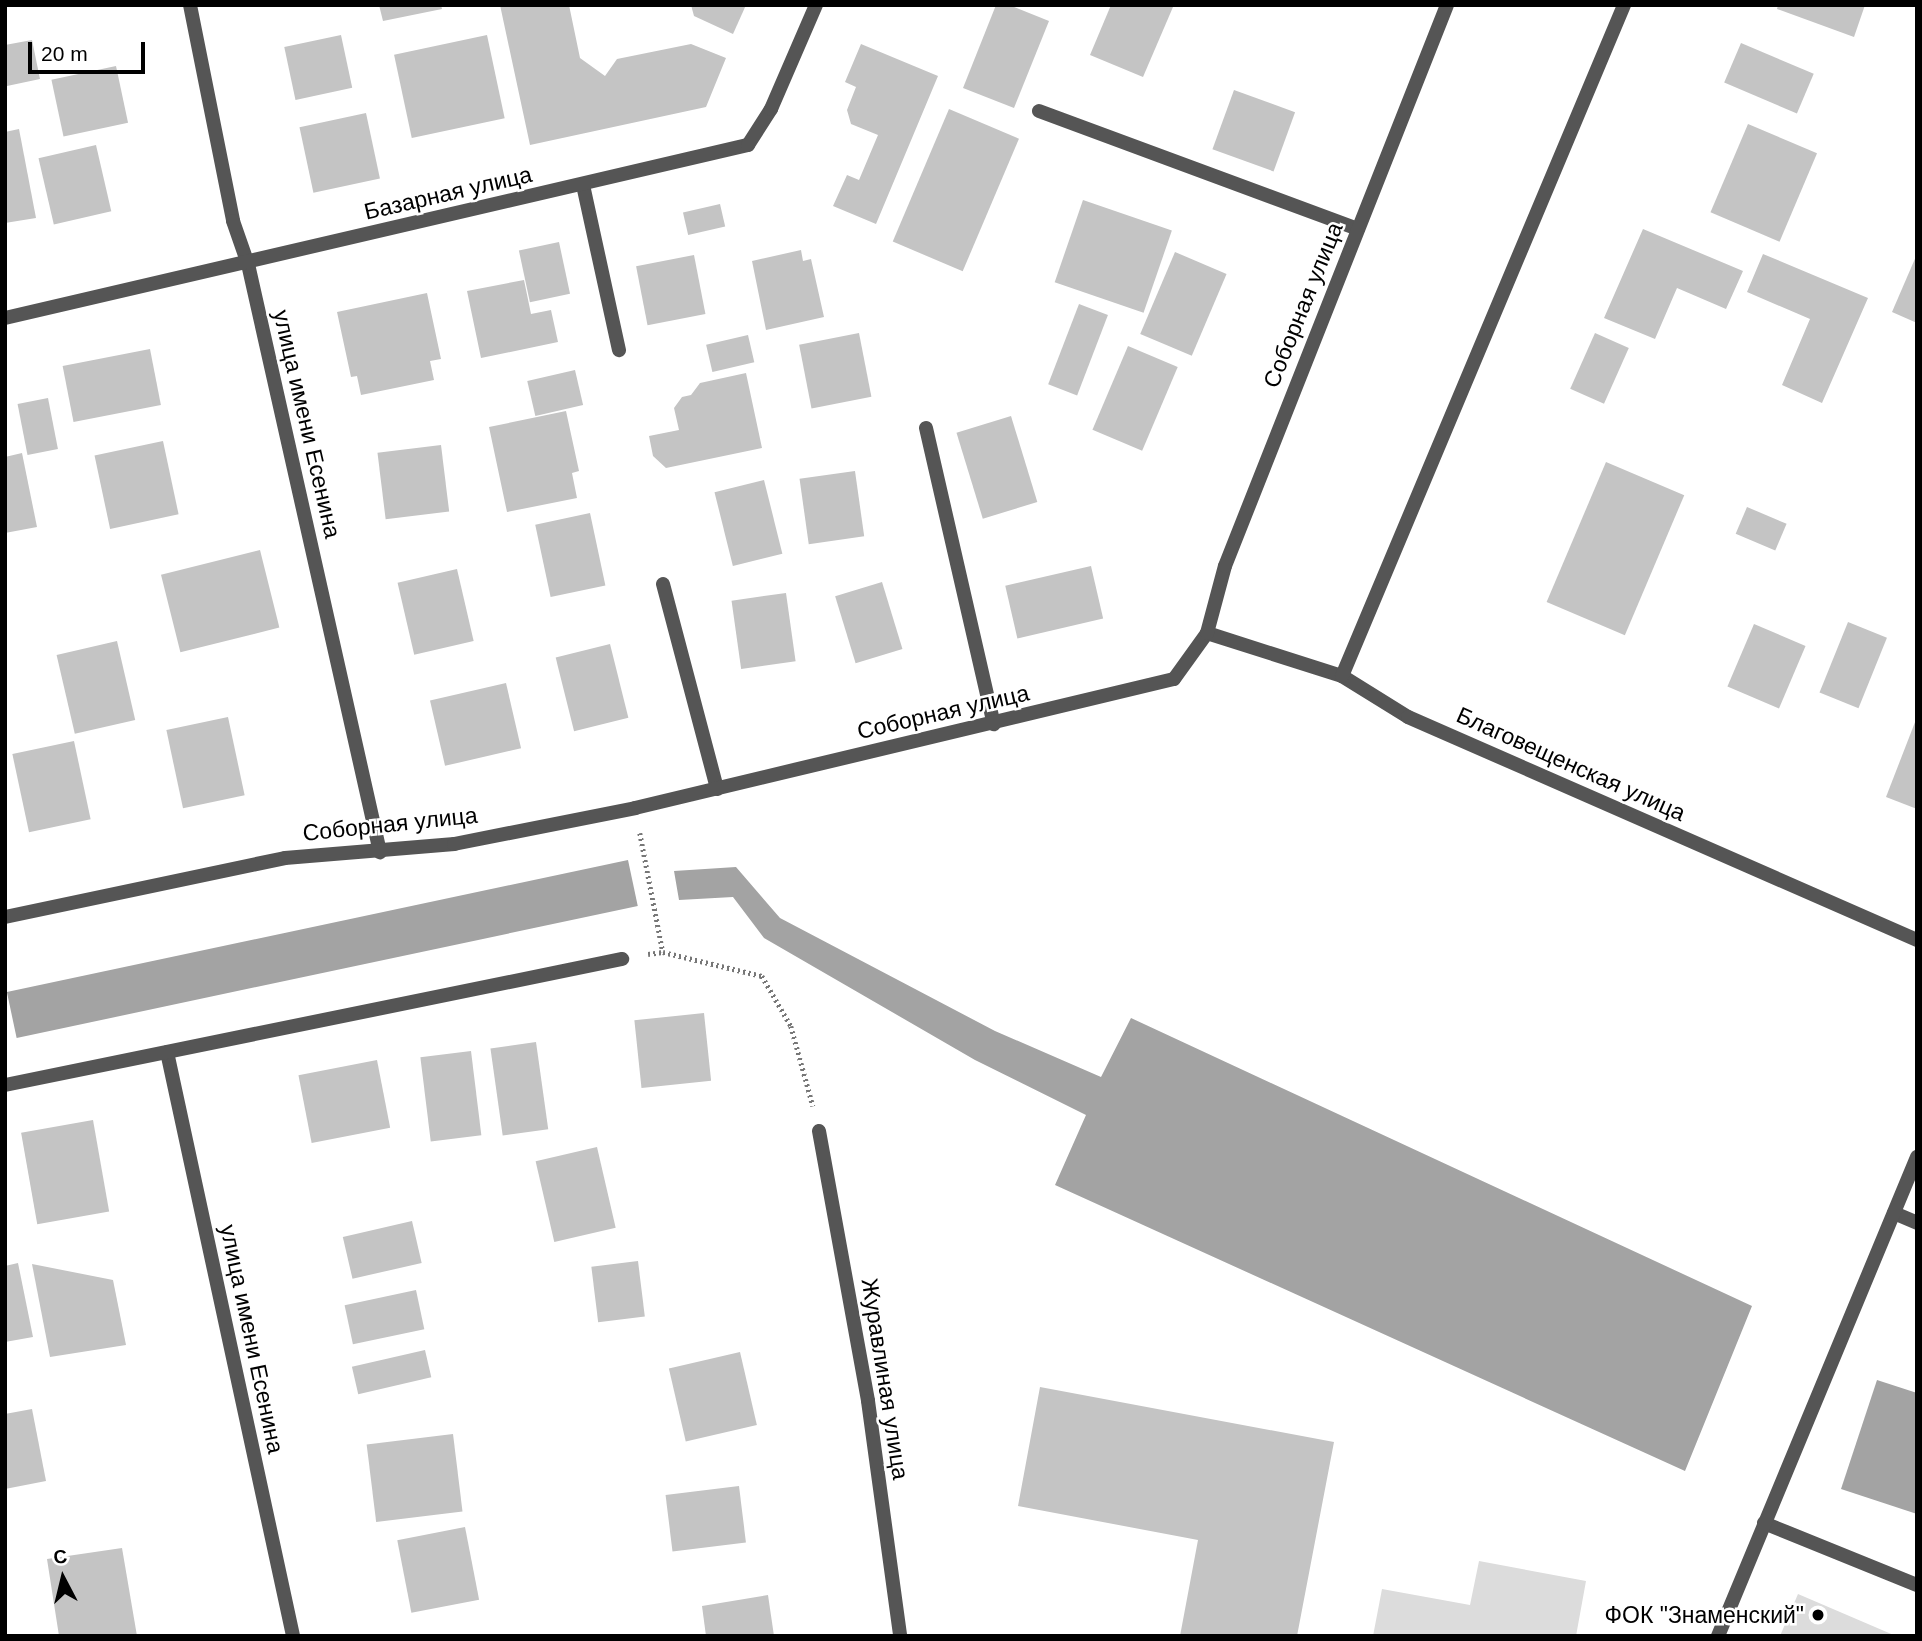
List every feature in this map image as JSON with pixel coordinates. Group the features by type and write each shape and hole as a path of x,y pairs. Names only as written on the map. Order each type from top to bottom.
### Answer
{"street":[{"name":"улица имени Есенина","path":"190,5 233,221 248,264 380,852"},
{"name":"Базарная улица","path":"5,318 248,264 748,145 771,109 816,5"},
{"name":"Соборная улица","path":"5,917 285,858 454,844 635,808 1174,679 1207,633 1225,566 1447,5"},
{"path":"1342,676 1624,5"},
{"path":"1038,111 1358,229"},
{"path":"583,185 619,350"},
{"path":"926,428 993,724"},
{"path":"663,584 717,789"},
{"name":"Благовещенская улица","path":"1207,633 1342,676 1408,717 1917,940"},
{"path":"5,1085 622,958"},
{"name":"улица имени Есенина","path":"167,1052 293,1636"},
{"name":"Журавлиная улица","path":"819,1131 868,1401 900,1636"},
{"path":"1718,1636 1917,1157"},
{"path":"1894,1213 1917,1223"},
{"path":"1765,1523 1917,1586"}],"path":[{"path":"635,808 663,952"},
{"path":"622,958 663,952 762,976 791,1026 819,1131"}],"shaded area":[{"path":"628,860 638,906 17,1038 7,992"},
{"path":"736,867 780,918 995,1031 1101,1077 1131,1018 1752,1306 1685,1471 1055,1185 1086,1115 975,1060 764,938 733,897 679,900 674,871"},
{"path":"1877,1380 1917,1393 1917,1514 1841,1489"},
{"path":"1479,1561 1586,1581 1576,1636 1373,1636 1382,1589 1470,1605"},
{"name":"ФОК \"Знаменский\"","path":"1798,1594 1896,1636 1780,1636"}],"building":[{"path":"379,5 441,5 442,9 383,21"},
{"path":"500,5 569,5 580,58 605,76 617,59 691,44 726,58 706,107 530,145"},
{"path":"691,5 746,5 733,34 694,16"},
{"path":"996,5 1009,5 1049,21 1014,108 963,88"},
{"path":"1111,5 1173,7 1143,77 1090,55"},
{"path":"1778,5 1865,5 1854,37 1777,9"},
{"path":"341,35 352,88 295,100 284,47"},
{"path":"487,35 505,118 412,138 394,55"},
{"path":"32,40 40,79 7,86 5,45"},
{"path":"1741,43 1814,74 1797,113 1724,83"},
{"path":"861,44 938,76 876,224 833,206 847,175 859,180 878,135 851,124 847,110 856,87 845,82"},
{"path":"116,66 128,123 64,136 51,80"},
{"path":"1234,90 1295,112 1274,171 1212,149"},
{"path":"949,109 1019,139 963,271 893,242"},
{"path":"366,113 380,179 313,193 299,127"},
{"path":"1748,124 1817,153 1780,242 1710,212"},
{"path":"19,129 36,218 5,223 5,132"},
{"path":"96,145 111,211 54,225 39,158"},
{"path":"1083,200 1172,231 1144,313 1055,282"},
{"path":"720,204 725,226 688,235 683,213"},
{"path":"1643,229 1743,271 1726,309 1677,288 1655,339 1604,318"},
{"path":"559,242 570,294 530,302 519,251"},
{"path":"801,250 803,261 811,259 824,317 766,330 752,261"},
{"path":"1175,252 1227,274 1192,356 1140,334"},
{"path":"1763,254 1868,298 1822,403 1782,385 1810,319 1747,292"},
{"path":"1917,254 1917,323 1892,312"},
{"path":"694,255 705,314 648,325 636,266"},
{"path":"524,280 531,314 551,310 558,342 481,358 467,291"},
{"path":"427,293 441,359 430,361 434,380 361,395 357,376 351,377 337,312"},
{"path":"1079,304 1108,315 1077,395 1048,384"},
{"path":"859,333 871,397 812,408 799,345"},
{"path":"1595,333 1629,348 1604,404 1570,389"},
{"path":"748,335 754,362 712,372 706,345"},
{"path":"1128,346 1178,367 1142,451 1092,430"},
{"path":"150,349 161,405 74,422 63,366"},
{"path":"575,370 583,405 535,416 527,381"},
{"path":"746,373 762,448 666,468 653,456 649,436 679,430 674,408 682,397 691,395 700,383"},
{"path":"48,398 58,449 27,455 18,404"},
{"path":"566,411 579,471 572,473 577,498 507,512 489,427"},
{"path":"1011,416 1037,502 983,519 956,433"},
{"path":"163,441 179,514 110,529 95,456"},
{"path":"441,445 449,512 386,519 377,453"},
{"path":"22,453 37,527 5,533 5,457"},
{"path":"1606,462 1684,495 1625,635 1547,602"},
{"path":"855,471 864,536 809,544 800,479"},
{"path":"764,480 782,554 733,566 715,492"},
{"path":"1747,507 1787,524 1775,550 1736,534"},
{"path":"590,513 605,585 551,597 535,525"},
{"path":"260,550 279,628 180,652 161,575"},
{"path":"1091,566 1103,619 1017,638 1005,586"},
{"path":"457,569 474,641 414,655 398,583"},
{"path":"882,582 902,649 856,663 835,596"},
{"path":"786,593 796,661 741,669 732,601"},
{"path":"1848,622 1887,638 1858,708 1820,692"},
{"path":"1754,624 1806,646 1779,708 1727,687"},
{"path":"117,641 135,720 75,734 57,655"},
{"path":"610,644 628,718 574,731 556,658"},
{"path":"506,683 521,748 445,766 430,701"},
{"path":"228,717 245,795 183,808 166,730"},
{"path":"1917,717 1917,809 1886,797"},
{"path":"74,741 91,819 29,832 12,754"},
{"path":"704,1013 711,1081 641,1088 634,1020"},
{"path":"536,1042 548,1129 503,1136 490,1048"},
{"path":"471,1051 481,1135 431,1142 420,1057"},
{"path":"377,1060 390,1128 312,1143 298,1075"},
{"path":"93,1120 109,1212 37,1224 21,1133"},
{"path":"597,1147 616,1228 554,1242 536,1161"},
{"path":"412,1221 422,1263 352,1279 343,1237"},
{"path":"638,1261 645,1317 598,1322 591,1267"},
{"path":"18,1263 33,1337 5,1342 5,1266"},
{"path":"32,1264 113,1280 126,1345 50,1357"},
{"path":"416,1290 424,1329 353,1344 345,1305"},
{"path":"425,1350 431,1377 358,1394 352,1367"},
{"path":"740,1352 757,1425 686,1441 669,1368"},
{"path":"1040,1387 1334,1442 1297,1636 1180,1636 1198,1540 1018,1506"},
{"path":"32,1409 46,1481 5,1489 5,1414"},
{"path":"453,1434 463,1511 376,1522 367,1445"},
{"path":"739,1486 746,1543 672,1552 666,1495"},
{"path":"465,1527 479,1600 411,1613 397,1540"},
{"path":"122,1548 137,1636 59,1636 47,1559"},
{"path":"768,1595 774,1636 706,1636 702,1606"}],"place":[{"name":"ФОК \"Знаменский\"","path":"1818,1615"}]}
